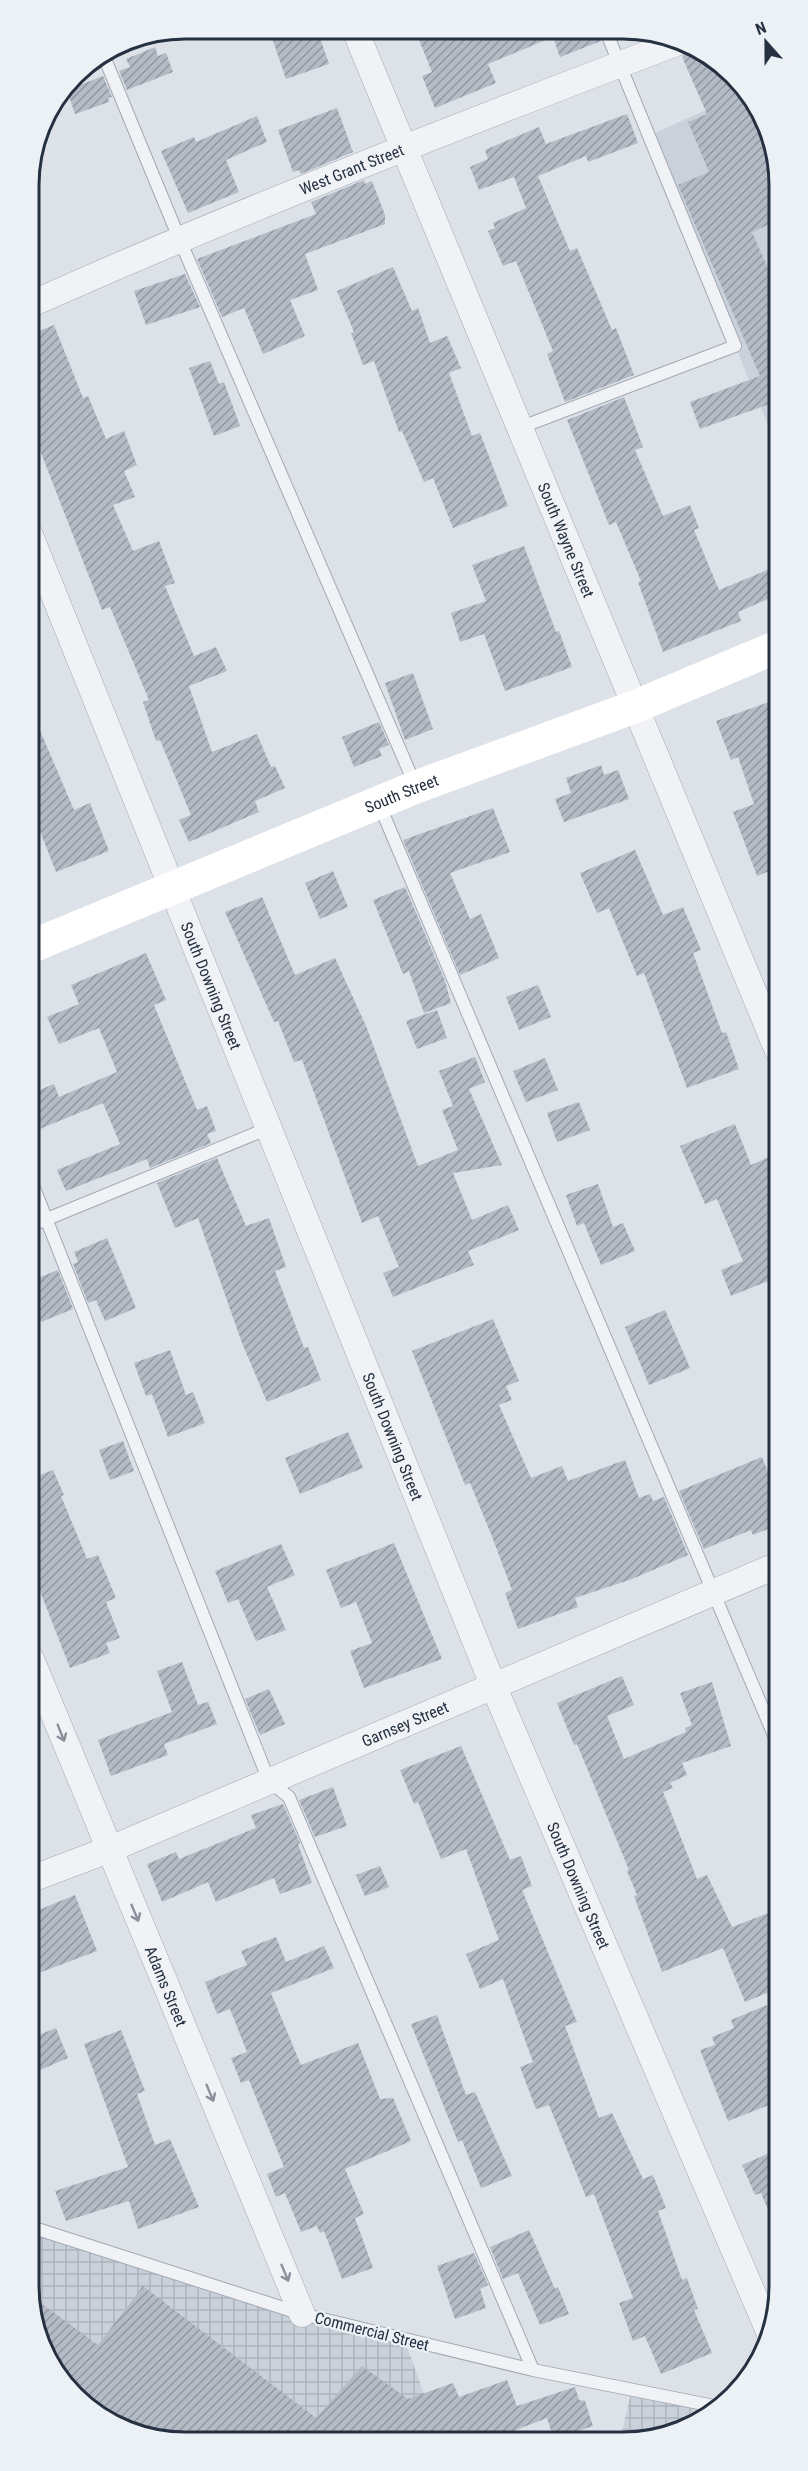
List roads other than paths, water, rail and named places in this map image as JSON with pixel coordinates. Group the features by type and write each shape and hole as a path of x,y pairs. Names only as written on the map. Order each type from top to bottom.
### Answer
{"street":[{"name":"South Wayne Street","path":"359,39 769,1030"},
{"name":"West Grant Street","path":"39,301 179,238 402,147 668,46"},
{"name":"South Downing Street","path":"39,557 493,1684 765,2321"},
{"name":"South Street","path":"39,942 416,787 634,707 769,650"},
{"name":"Garnsey Street","path":"39,1876 108,1850 493,1684 769,1569"},
{"name":"Adams Street","path":"39,1679 108,1850 302,2313"}],"lane":[{"path":"519,428 735,346 609,39"},
{"path":"106,62 179,238 416,787"},
{"path":"379,803 769,1726"},
{"path":"39,1222 268,1128"},
{"path":"39,1201 269,1781 289,1797 533,2370"},
{"name":"Commercial Street","path":"39,2230 302,2313 533,2370 708,2405"}]}
